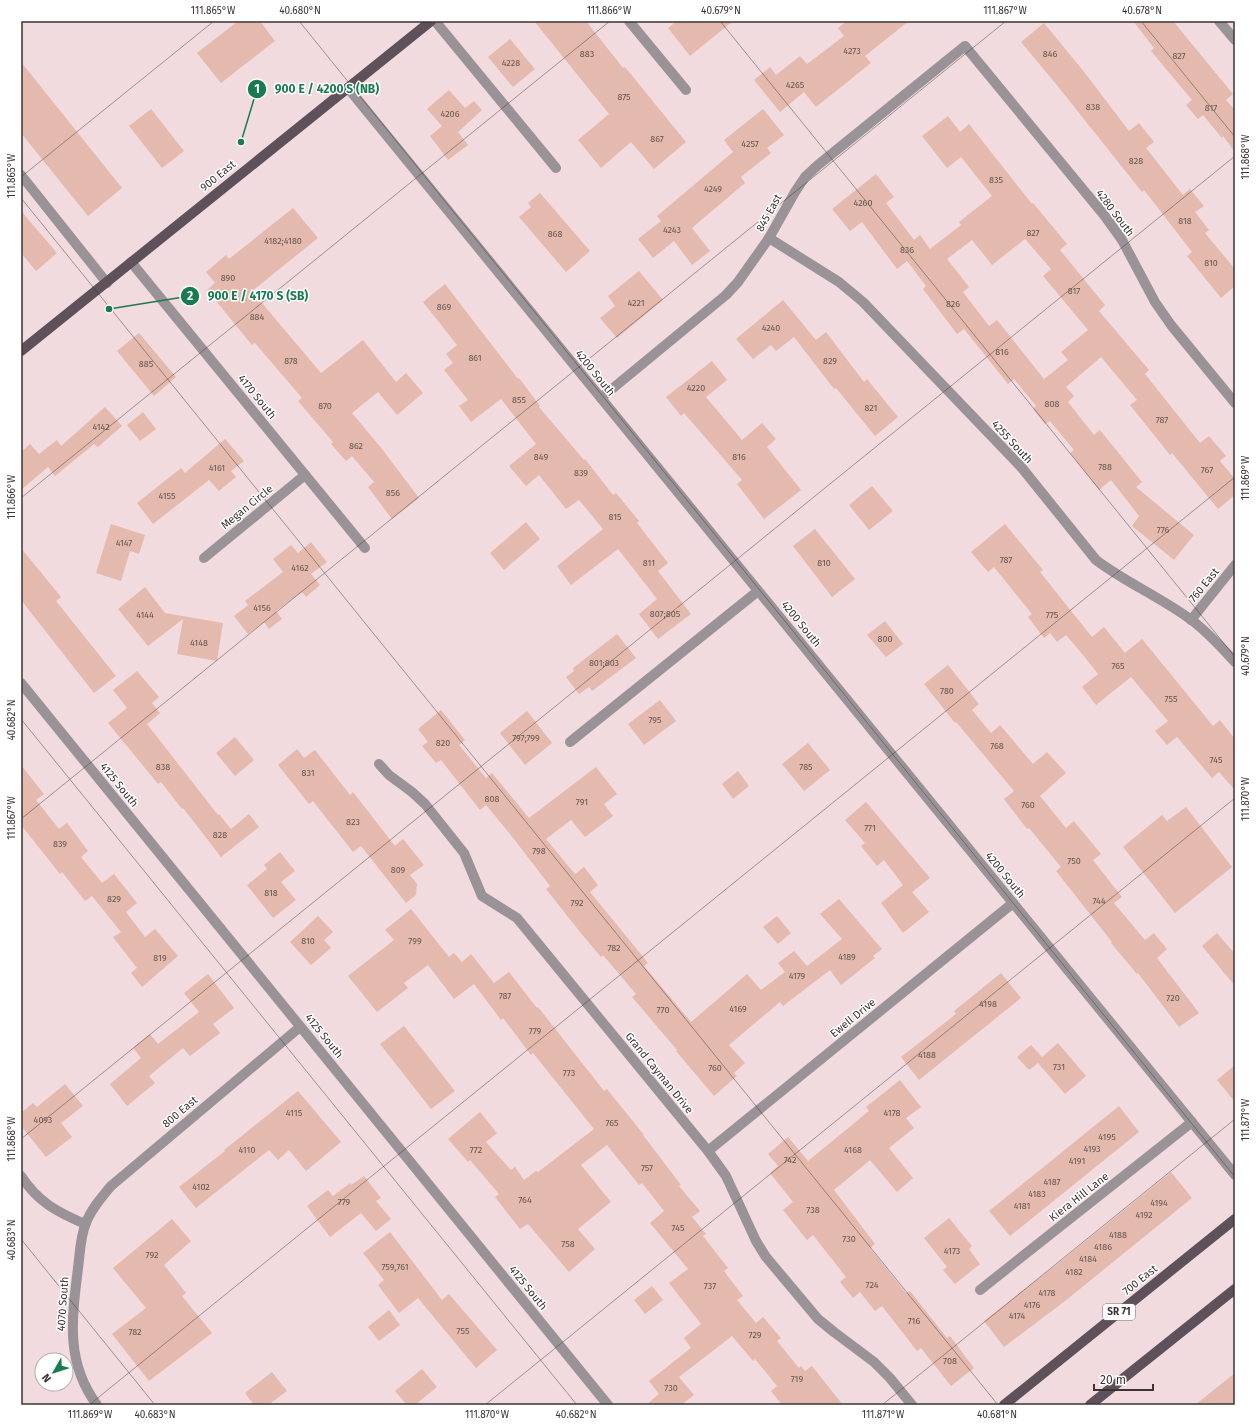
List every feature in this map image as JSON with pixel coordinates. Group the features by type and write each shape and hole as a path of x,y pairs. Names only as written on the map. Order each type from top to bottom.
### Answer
{"main road":[{"name":"900 East","path":"21,351 431,21"},
{"name":"700 East","path":"1004,1405 1235,1219"},
{"path":"1090,1405 1235,1289"}],"street":[{"path":"435,21 556,168"},
{"path":"630,21 686,90"},
{"path":"1219,21 1235,40"},
{"name":"845 East","path":"600,398 726,295 738,282 769,238 805,177 965,46"},
{"name":"4280 South","path":"965,46 1104,216 1122,240 1155,302 1171,325 1235,403"},
{"name":"4200 South","path":"348,88 1235,1175"},
{"path":"21,175 107,282"},
{"name":"4255 South","path":"769,238 839,282 862,302 1022,468 1096,560 1111,571 1165,602 1191,620 1214,639 1235,662"},
{"name":"4170 South","path":"131,262 365,548"},
{"name":"Megan Circle","path":"204,558 305,475"},
{"name":"760 East","path":"1191,620 1235,565"},
{"path":"570,742 758,591"},
{"name":"4125 South","path":"21,683 608,1405"},
{"name":"Grand Cayman Drive","path":"379,764 389,775 425,804 464,853 482,896 517,918 708,1151 726,1176 756,1241 766,1257 818,1319 874,1362 890,1378 912,1405"},
{"name":"Ewell Drive","path":"708,1151 1013,903"},
{"name":"800 East","path":"85,1224 96,1204 112,1186 300,1027"},
{"name":"Kiera Hill Lane","path":"980,1290 1192,1122"},
{"path":"21,1176 42,1201 60,1213 85,1224"},
{"name":"4070 South","path":"85,1224 80,1250 72,1333 76,1366 88,1393 97,1405"}],"building":[{"path":"238,21 260,21 275,41 221,83 197,53"},
{"path":"534,21 586,21 623,68 625,67 686,142 654,169 631,142 601,168 578,140 609,114"},
{"path":"677,21 733,21 690,56 668,28"},
{"path":"847,21 909,21 865,56 871,63 816,107 804,92 780,112 754,80 770,67 776,75 800,56 807,64 844,36 838,28"},
{"path":"1133,21 1173,21 1233,94 1226,100 1235,110 1235,152 1223,136 1222,138 1203,115 1198,119 1186,105 1192,100 1151,51 1154,48"},
{"path":"1044,23 1085,73 1129,131 1139,123 1154,142 1146,148 1183,195 1190,189 1204,206 1195,212 1209,230 1205,233 1235,269 1235,286 1221,298 1187,256 1192,252 1144,190 1142,192 1021,42"},
{"path":"510,39 535,69 513,87 488,57"},
{"path":"21,62 122,188 88,216 21,133"},
{"path":"449,90 465,108 474,101 482,110 458,132 468,145 448,160 430,136 442,126 427,109"},
{"path":"151,109 184,151 162,168 129,126"},
{"path":"763,109 784,135 767,148 771,153 741,177 745,183 692,228 710,251 692,265 674,241 653,258 638,239 661,221 657,216 733,152 724,140"},
{"path":"948,116 960,132 969,124 1032,204 1033,203 1067,244 1060,250 1105,305 1099,311 1149,370 1145,374 1200,443 1209,436 1226,456 1220,461 1235,479 1235,495 1218,509 1172,453 1170,455 1130,405 1137,400 1101,357 1066,387 1074,396 1068,402 1094,435 1100,430 1142,482 1136,487 1194,535 1174,560 1132,526 1139,516 1111,480 1099,490 1070,453 1074,450 1050,421 1045,424 1033,409 1036,406 1014,379 1008,384 964,329 957,334 923,289 926,286 907,261 897,269 862,222 850,231 832,209 876,174 894,197 886,203 914,240 920,235 930,249 961,225 959,222 992,196 961,157 947,168 922,136","holes":["1025,239 1051,269 1043,276 1088,330 1061,352 1068,360 1044,379 997,320 989,326 963,292 969,287 947,259 972,240 992,265"]},
{"path":"540,193 590,251 566,272 519,217 531,207 528,203"},
{"path":"293,208 318,238 252,291 321,373 363,340 396,382 406,373 423,393 397,415 378,392 352,413 382,449 419,498 392,519 368,487 374,482 352,456 346,461 331,444 333,442 298,401 302,398 255,343 252,345 207,290 215,283 206,272 226,255 229,259"},
{"path":"21,211 57,253 36,271 21,253"},
{"path":"639,271 663,300 617,338 600,318 615,306 608,296"},
{"path":"445,284 518,379 519,378 540,406 539,407 584,460 585,459 613,495 616,493 639,521 637,523 668,563 658,571 691,614 658,639 639,614 657,599 618,549 571,585 557,566 603,529 579,500 566,509 539,475 526,486 509,466 536,444 501,399 471,422 459,406 468,400 444,370 453,363 446,354 457,345 423,302"},
{"path":"783,300 816,340 826,332 864,382 867,379 898,417 875,436 836,388 834,389 794,337 776,351 771,345 753,359 736,339"},
{"path":"139,333 176,377 154,396 117,351"},
{"path":"712,361 727,380 706,397 742,440 762,423 776,439 767,447 801,490 764,519 737,484 742,480 684,413 681,416 666,397"},
{"path":"105,407 122,426 98,447 94,444 55,476 48,467 21,490 21,452 30,444 39,454 57,440 61,446"},
{"path":"143,412 156,429 140,441 127,425"},
{"path":"225,439 244,461 231,471 236,477 219,491 209,480 153,524 137,503 181,468 185,473"},
{"path":"872,486 893,511 869,530 849,505"},
{"path":"526,522 540,539 504,570 490,553"},
{"path":"111,524 145,535 139,554 130,551 121,581 96,573"},
{"path":"1005,524 1043,570 1040,572 1092,637 1104,627 1125,653 1142,639 1213,726 1220,720 1235,739 1235,790 1219,772 1212,778 1177,737 1167,745 1155,731 1168,721 1131,677 1096,705 1082,687 1098,674 1083,655 1066,635 1057,642 1050,633 1044,638 1028,617 1032,614 994,567 988,572 971,552"},
{"path":"815,529 855,579 832,597 793,546"},
{"path":"311,542 327,562 311,574 320,585 306,597 302,592 276,611 282,619 269,629 264,622 248,634 234,616 248,605 245,601 283,572 273,559 291,545 298,553"},
{"path":"21,548 61,597 56,601 116,676 94,693 21,600"},
{"path":"145,587 165,613 223,623 217,661 177,654 183,619 148,646 118,609"},
{"path":"885,621 903,644 886,657 867,635"},
{"path":"617,634 636,658 592,691 589,687 579,694 566,677 574,671 573,668"},
{"path":"948,665 979,704 972,710 991,733 1000,725 1033,764 1047,752 1066,773 1040,796 1066,828 1074,821 1101,854 1093,860 1122,897 1114,903 1145,940 1154,933 1167,949 1157,958 1199,1013 1179,1027 1138,973 1137,974 1111,943 1112,942 1056,871 1061,867 1029,828 1027,829 1004,799 1014,791 956,722 955,723 924,684"},
{"path":"137,671 159,697 152,703 160,713 147,724 218,815 219,814 231,829 249,814 259,827 221,857 183,808 182,809 161,782 158,784 108,723 127,708 113,690"},
{"path":"660,700 676,721 644,745 628,724"},
{"path":"441,710 465,740 459,745 486,778 492,773 529,818 596,767 617,794 604,804 613,816 585,837 571,820 546,839 575,874 584,867 598,885 590,892 648,963 644,966 691,1022 747,974 761,990 785,972 778,963 794,951 807,966 842,939 820,914 839,899 882,949 873,956 875,958 841,985 830,970 783,1006 780,1002 729,1045 745,1063 734,1073 737,1076 714,1096 632,997 636,994 603,955 601,957 546,889 550,886 486,805 480,810 441,760 436,763 422,746 428,742 418,729"},
{"path":"527,711 552,743 525,765 500,733"},
{"path":"235,737 254,760 235,776 216,753"},
{"path":"808,743 830,770 804,791 782,764"},
{"path":"297,749 304,758 315,750 350,795 353,792 395,846 403,839 424,865 410,875 417,884 416,895 406,903 361,846 353,852 313,801 309,804 278,765"},
{"path":"21,765 44,794 36,800 59,829 67,823 88,851 81,857 102,883 114,874 137,903 126,912 145,937 155,929 178,956 142,987 131,973 137,968 113,937 121,932 92,896 85,901 62,872 60,874 21,825"},
{"path":"738,771 749,786 733,799 722,784"},
{"path":"866,802 930,878 912,892 929,912 903,933 881,903 903,885 884,860 877,866 861,846 865,843 845,820"},
{"path":"1186,807 1232,867 1175,913 1123,847 1162,815 1167,821"},
{"path":"280,852 295,871 281,882 296,900 273,918 247,885 267,869 264,865"},
{"path":"411,909 449,957 454,953 462,962 471,954 494,983 509,972 604,1091 607,1089 644,1135 681,1185 679,1186 700,1211 692,1217 706,1234 703,1236 728,1268 724,1271 743,1296 737,1300 756,1323 763,1317 781,1338 777,1341 799,1368 801,1366 805,1371 812,1366 843,1405 782,1405 771,1391 777,1386 755,1359 753,1361 732,1336 679,1377 694,1395 681,1405 646,1405 659,1394 649,1381 691,1348 684,1338 701,1324 669,1283 688,1269 650,1223 664,1211 642,1183 639,1185 607,1145 581,1165 611,1202 578,1229 595,1249 569,1272 528,1224 520,1229 495,1197 499,1194 470,1160 468,1162 448,1139 480,1112 497,1133 486,1142 511,1170 515,1167 524,1180 536,1171 538,1172 594,1129 533,1053 531,1055 503,1018 501,1020 474,984 454,999 428,965 404,983 408,988 377,1012 348,976 394,940 385,930"},
{"path":"318,916 333,932 324,940 331,948 311,965 290,942"},
{"path":"777,916 791,933 778,944 763,927"},
{"path":"1217,933 1235,954 1235,986 1202,946"},
{"path":"1001,973 1021,998 919,1080 901,1057 956,1014 954,1011"},
{"path":"208,974 234,1008 213,1024 220,1033 190,1056 183,1048 149,1076 155,1083 127,1106 110,1084 141,1058 133,1048 150,1034 158,1044 199,1012 184,993"},
{"path":"404,1026 455,1091 431,1109 380,1044"},
{"path":"1058,1043 1086,1076 1065,1094 1038,1063 1029,1070 1017,1057 1031,1045 1042,1057"},
{"path":"1235,1065 1235,1102 1217,1080"},
{"path":"900,1080 921,1107 906,1118 914,1128 889,1148 913,1178 897,1192 870,1160 834,1190 875,1244 870,1248 906,1293 910,1291 947,1338 950,1336 974,1368 951,1386 921,1348 917,1351 882,1306 875,1311 860,1292 853,1298 840,1282 846,1277 813,1235 807,1240 783,1210 793,1202 770,1173 778,1166 768,1154 788,1137 808,1161 869,1111 866,1107"},
{"path":"65,1084 83,1106 61,1123 72,1137 46,1157 21,1126 21,1113 33,1103 37,1107"},
{"path":"298,1091 341,1142 306,1171 289,1150 278,1160 269,1150 196,1208 179,1187"},
{"path":"1119,1106 1139,1132 1010,1236 989,1211"},
{"path":"1171,1172 1192,1198 1065,1301 1004,1347 984,1321"},
{"path":"364,1176 381,1198 376,1201 391,1219 376,1231 361,1213 330,1237 307,1206 328,1190 333,1196 350,1183 351,1185"},
{"path":"949,1218 972,1246 969,1249 980,1264 955,1284 943,1270 947,1267 924,1238"},
{"path":"172,1219 191,1241 164,1265 186,1293 182,1296 212,1333 149,1381 112,1334 146,1308 113,1268"},
{"path":"390,1232 442,1300 449,1294 497,1350 476,1368 418,1298 399,1313 378,1285 384,1280 363,1253"},
{"path":"652,1286 663,1300 645,1314 634,1300"},
{"path":"389,1310 400,1325 379,1341 368,1327"},
{"path":"422,1369 437,1387 415,1405 407,1405 395,1391"},
{"path":"272,1372 287,1391 268,1405 254,1405 245,1393"},
{"path":"1235,1373 1235,1405 1195,1405"}],"place":[{"name":"900 E / 4200 S (NB)","path":"241,142"},
{"name":"900 E / 4170 S (SB)","path":"109,309"}]}
